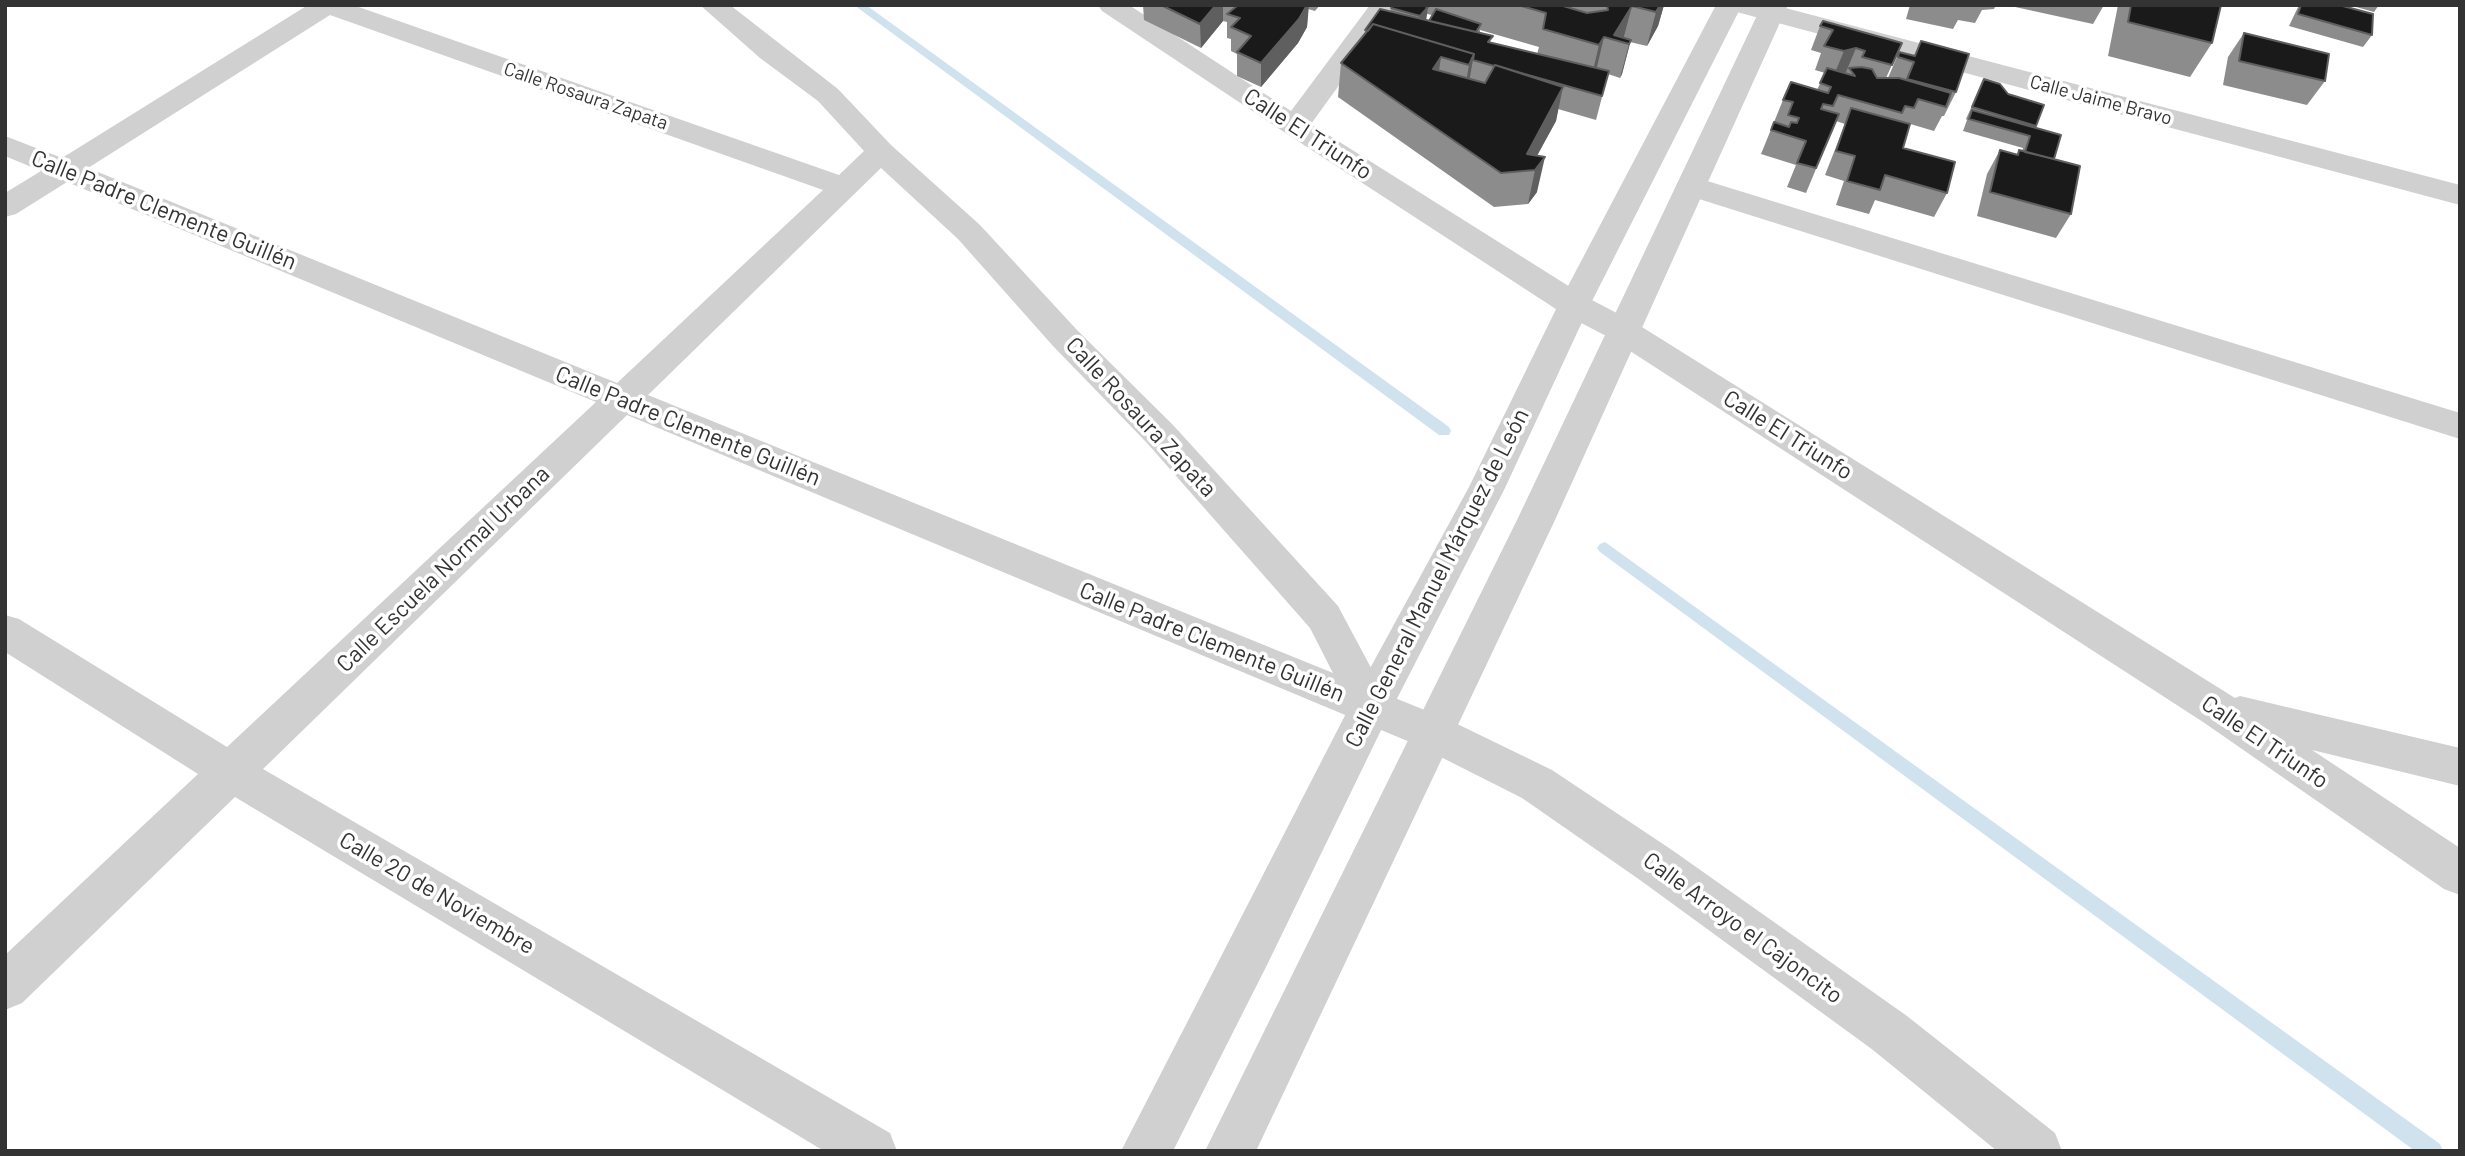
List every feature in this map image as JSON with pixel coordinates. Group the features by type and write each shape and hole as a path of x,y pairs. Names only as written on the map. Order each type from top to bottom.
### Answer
{"street":[{"path":"5,207 327,5"},
{"name":"Calle Rosaura Zapata","path":"327,5 844,187"},
{"path":"713,5 769,52 828,95 881,152"},
{"name":"Calle El Triunfo","path":"1111,5 1294,126 1574,304 1622,330 2218,709 2460,874"},
{"path":"1294,126 1384,5"},
{"name":"Calle General Manuel Márquez de León","path":"1146,1151 1251,949 1371,707 1487,488 1574,304 1729,5"},
{"path":"1230,1151 1536,520 1691,186 1763,8"},
{"name":"Calle Jaime Bravo","path":"1763,8 2460,195"},
{"name":"Calle Padre Clemente Guillén","path":"5,145 1432,732"},
{"name":"Calle Rosaura Zapata","path":"881,152 968,232 1065,338 1160,434 1324,617 1371,707"},
{"name":"Calle Escuela Normal Urbana","path":"5,987 881,152"},
{"path":"1691,186 2460,426"},
{"name":"Calle 20 de Noviembre","path":"5,631 231,772 873,1151"},
{"path":"2218,709 2460,767"},
{"name":"Calle Arroyo el Cajoncito","path":"1432,732 1537,784 1656,865 1891,1033 2037,1151"}],"building":[{"path":"1161,5 1216,5 1200,24"},
{"path":"1238,5 1307,5 1299,19 1261,63 1237,52 1251,36 1231,27 1240,18 1227,14"},
{"path":"1392,5 1428,7 1420,16 1391,8"},
{"path":"1518,5 1560,5 1587,13 1608,10 1607,5 1660,5 1656,12 1632,6 1614,35 1631,40 1629,44 1604,37 1599,45 1543,29 1546,13"},
{"path":"2131,5 2221,5 2212,43 2128,22"},
{"path":"2301,5 2339,5 2373,14 2372,35 2298,14"},
{"path":"1380,9 1493,36 1488,42 1609,71 1602,96 1473,60 1474,54 1373,24 1368,31 1365,30"},
{"path":"1436,9 1481,24 1476,32 1429,21"},
{"path":"1823,21 1902,43 1892,65 1862,57 1865,51 1856,48 1844,51 1824,46 1833,30 1820,26"},
{"path":"1373,24 1474,54 1469,65 1441,57 1433,69 1485,83 1495,65 1563,87 1527,154 1545,157 1535,170 1501,173 1341,63"},
{"path":"2244,33 2329,54 2325,81 2239,61"},
{"path":"1921,41 1969,54 1956,92 1907,79 1914,62 1898,57 1899,52 1915,56"},
{"path":"1827,68 1855,76 1849,68 1872,69 1877,78 1899,78 1951,93 1946,107 1918,99 1914,108 1905,106 1902,113 1838,95 1833,106 1823,104 1821,109 1839,114 1816,168 1797,163 1806,141 1771,130 1774,122 1789,127 1791,122 1797,123 1799,118 1788,115 1793,102 1783,100 1791,82 1828,93 1831,87 1820,83"},
{"path":"1984,79 2000,84 2008,94 2044,105 2036,126 1972,107"},
{"path":"1851,108 1910,124 1903,148 1955,162 1947,193 1885,175 1880,190 1847,181 1855,156 1836,151"},
{"path":"1972,110 2061,135 2054,159 2025,152 2030,136 1969,119"},
{"path":"2000,150 2018,155 2019,150 2080,166 2071,214 1990,192"}],"waterway":[{"path":"859,5 1444,431"},
{"path":"1605,548 2433,1151"}]}
